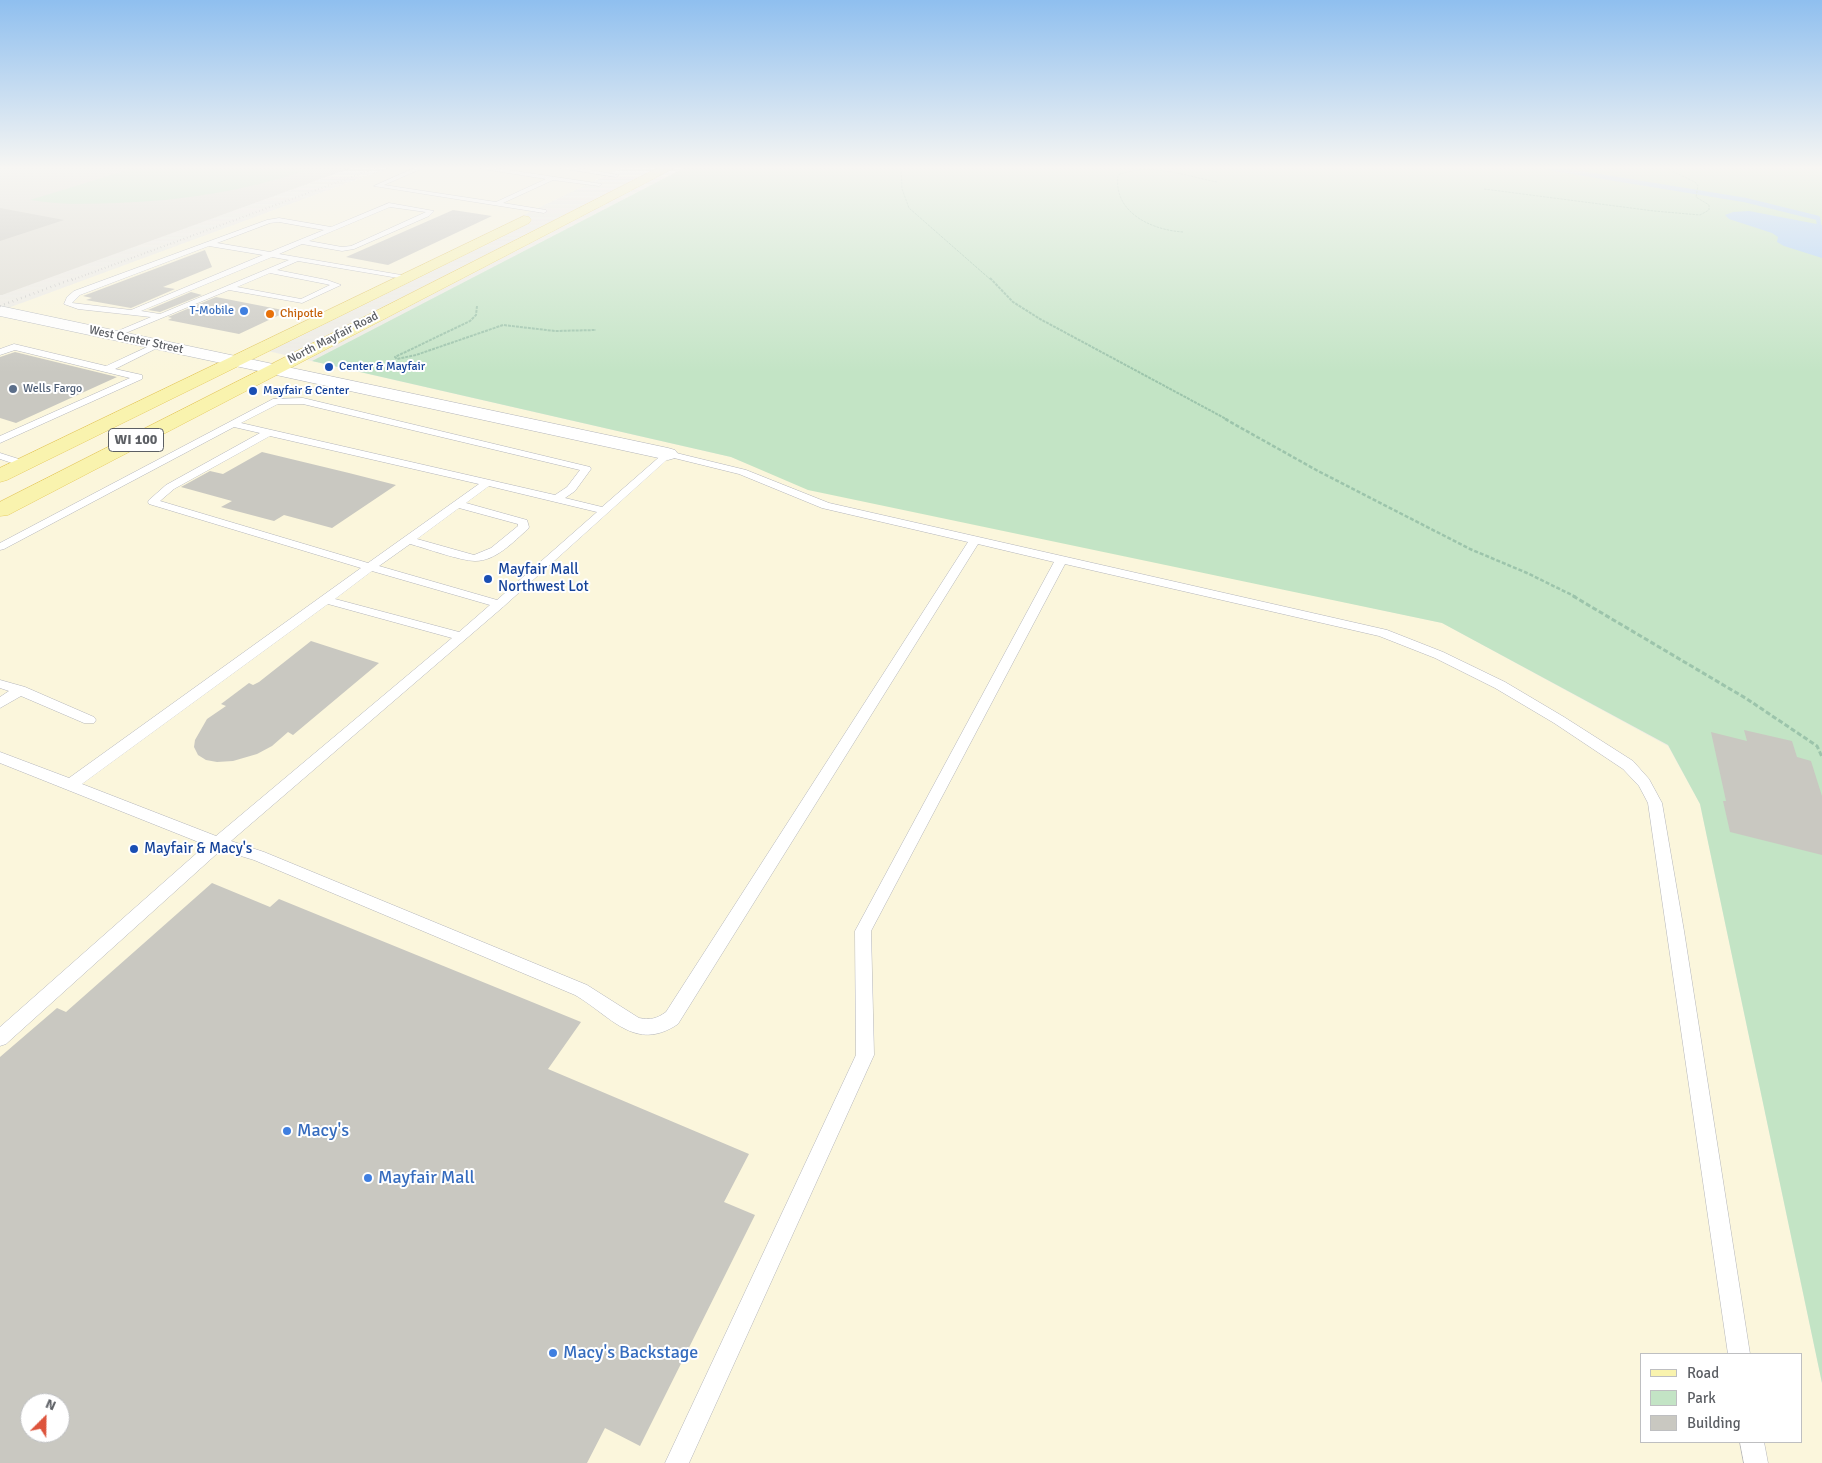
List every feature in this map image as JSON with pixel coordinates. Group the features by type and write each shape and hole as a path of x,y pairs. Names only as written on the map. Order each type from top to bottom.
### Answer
{"main road":[{"name":"North Mayfair Road","path":"0,476 492,236"},
{"path":"273,369 270,362 273,356 287,347 513,236"},
{"name":"North Mayfair Road","path":"0,510 534,236"},
{"path":"0,500 62,461 214,384 232,371 236,361"},
{"path":"0,483 64,444"}],"street":[{"name":"West Center Street","path":"0,311 668,454"}],"lane":[{"path":"161,316 78,308 68,304 70,299 77,293 229,236"},
{"path":"131,313 315,236"},
{"path":"302,242 342,249 352,248 379,236"},
{"path":"209,244 407,278"},
{"path":"314,244 317,252 323,255 365,264 361,270"},
{"path":"116,335 297,259"},
{"path":"230,288 302,301 337,285 269,271"},
{"path":"107,369 160,345"},
{"path":"0,352 14,347 140,377 0,440"},
{"path":"0,547 276,401 302,400 586,469 571,489 557,499"},
{"path":"232,424 603,510"},
{"path":"269,432 170,487 153,502 499,604"},
{"path":"0,1038 218,843 499,604 668,454 742,472 826,506 1383,633 1439,655 1500,685 1559,720 1628,765 1644,783 1655,803 1739,1353"},
{"path":"0,456 24,464"},
{"path":"70,784 488,482"},
{"path":"408,540 474,558 483,557 495,552 524,527 524,522 514,518 458,504"},
{"path":"0,757 218,843 260,856 583,992 633,1026 649,1028 664,1026 672,1018 975,540"},
{"path":"677,1463 864,1055 863,931 1061,560"},
{"path":"326,600 460,636"},
{"path":"0,684 20,690 88,720"},
{"path":"0,703 20,690"},
{"path":"1752,1443 1756,1463"}],"path":[{"path":"942,236 1020,306 1040,319 1212,410 1318,471 1470,549 1527,573 1586,602 1628,630 1747,699 1817,746 1822,757"},
{"path":"477,306 476,315 470,321 395,358 416,355 503,325 555,331 596,330"}],"shaded area":[{"path":"0,236 163,236 2,295 0,295"},
{"path":"203,236 479,236 250,347 731,457 805,487 1442,623 1668,746 1700,804 1822,1383 1822,1463 0,1463 0,311"}],"green space":[{"path":"552,236 1822,236 1822,1383 1700,804 1668,745 1442,623 808,490 731,457 312,361"}],"water":[{"path":"1822,236 1822,258 1784,246 1777,242 1778,237"}],"building":[{"path":"0,236 14,236 0,241"},
{"path":"393,236 449,236 388,265 346,257"},
{"path":"205,250 212,267 163,287 175,289 131,308 86,300 92,298 83,296"},
{"path":"191,292 202,295 160,312 148,310"},
{"path":"216,297 288,311 239,334 168,320 172,318 168,317"},
{"path":"15,352 117,377 16,423 0,418 0,357"},
{"path":"262,452 396,485 332,528 284,515 274,521 221,507 232,501 181,487 210,471 223,474"},
{"path":"311,641 379,663 293,735 288,732 272,746 257,754 233,761 217,762 206,760 198,755 194,747 195,740 207,719 226,706 221,704 249,683 253,685 259,682"},
{"path":"1744,730 1792,741 1797,757 1811,761 1822,796 1822,855 1730,832 1723,801 1726,801 1711,732 1747,741"},
{"name":"Mayfair Mall","path":"212,883 270,907 279,899 581,1022 548,1069 749,1154 724,1202 755,1215 640,1446 605,1428 587,1463 0,1463 0,1057 57,1008 66,1012"}],"railway":[{"path":"72,280 191,236"},
{"path":"0,306 75,278"}],"place":[{"name":"T-Mobile","path":"244,311"},
{"name":"Chipotle","path":"270,314"},
{"name":"Center & Mayfair","path":"329,367"},
{"name":"Wells Fargo","path":"13,389"},
{"name":"Mayfair & Center","path":"253,391"},
{"name":"Mayfair Mall Northwest Lot","path":"488,579"},
{"name":"Mayfair & Macy's","path":"134,849"},
{"name":"Macy's","path":"287,1131"},
{"name":"Mayfair Mall","path":"368,1178"},
{"name":"Macy's Backstage","path":"553,1353"}]}
